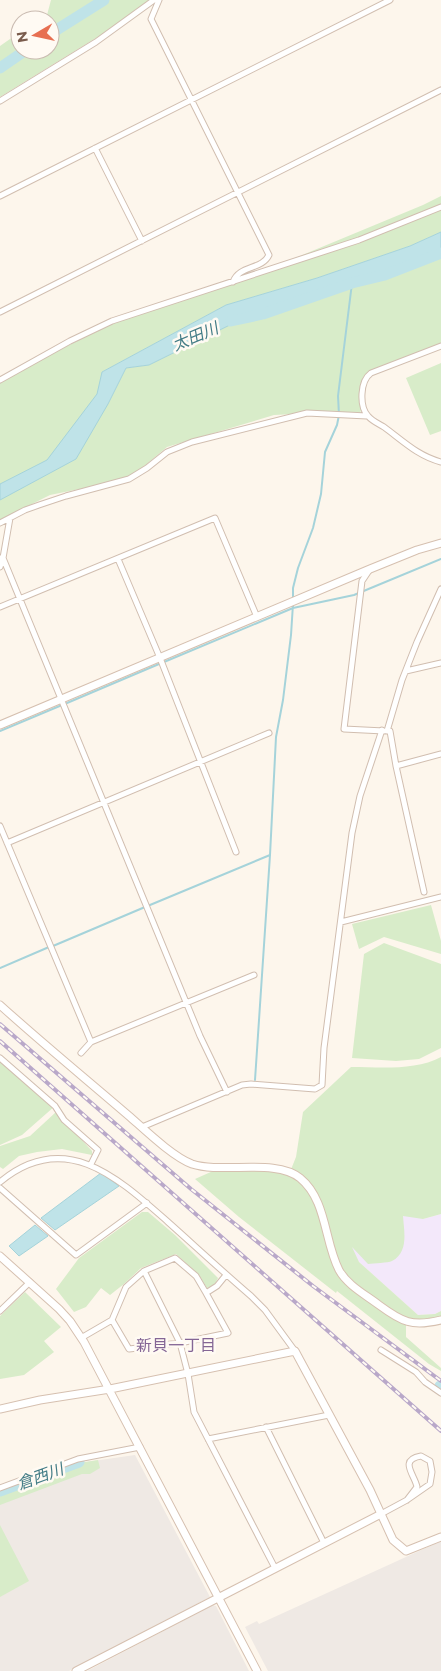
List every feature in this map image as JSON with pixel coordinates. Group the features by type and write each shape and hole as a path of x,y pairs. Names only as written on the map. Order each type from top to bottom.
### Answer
{"street":[{"path":"0,101 96,42 154,0"},
{"path":"159,0 151,19 269,255 261,263 245,269 233,282"},
{"path":"0,196 390,0"},
{"path":"0,312 441,90"},
{"path":"95,148 142,241"},
{"path":"0,380 70,341 112,321 359,240 441,207"},
{"path":"367,416 361,395 366,376 441,346"},
{"path":"0,523 24,510 66,496 129,479 148,468 167,452 192,442 307,413 367,416 424,457 441,462"},
{"path":"0,567 10,518"},
{"path":"0,607 215,518 257,617"},
{"path":"0,724 370,569 441,543"},
{"path":"2,558 200,1036 227,1092"},
{"path":"118,559 160,658 236,852"},
{"path":"370,569 362,582 344,728 390,731 424,892"},
{"path":"142,1128 242,1086 251,1084 316,1089 322,1085 324,1048 352,833 358,805 399,688 441,589"},
{"path":"406,671 441,663"},
{"path":"7,843 269,733"},
{"path":"396,766 441,754"},
{"path":"0,826 91,1042"},
{"path":"341,922 441,897"},
{"path":"81,1053 91,1042 254,975"},
{"path":"0,1004 174,1154 192,1164 277,1169 299,1176 313,1191 319,1204 339,1271 345,1280 394,1316 406,1322 418,1324 441,1320"},
{"path":"0,1058 55,1106 64,1120 98,1150 91,1164"},
{"path":"0,1182 14,1171 34,1161 58,1158 91,1164 109,1174 147,1203 265,1310 295,1351 370,1490 393,1540 406,1552 441,1537"},
{"path":"0,1188 76,1255 147,1203"},
{"path":"0,1256 59,1309 81,1338 110,1389 257,1671"},
{"path":"81,1338 112,1320 126,1287 144,1271 175,1258 196,1276 228,1333 180,1343 128,1350 112,1320"},
{"path":"144,1271 180,1343 188,1374 194,1412 275,1568"},
{"path":"206,1293 217,1286 226,1275"},
{"path":"0,1310 30,1282"},
{"path":"381,1350 416,1372 425,1382 441,1393"},
{"path":"0,1409 40,1400 188,1374 295,1351"},
{"path":"208,1439 329,1415"},
{"path":"266,1426 324,1543"},
{"path":"0,1488 78,1459 140,1447"},
{"path":"76,1671 407,1500 430,1484 432,1472 430,1461 422,1456 413,1458 409,1466 417,1487 407,1500"}],"shaded area":[{"path":"334,1159 423,1219 441,1214 441,1311 435,1314 418,1315 359,1262 350,1245"},
{"path":"135,1455 210,1597 69,1671 0,1671 0,1493 79,1463"},
{"path":"441,1541 441,1671 268,1671 245,1627 257,1621 259,1624"},
{"path":"213,1605 216,1606 249,1671 87,1671"}],"green space":[{"path":"51,0 158,0 0,97 0,46 10,39 10,60 60,60 60,10 48,10"},
{"path":"441,196 441,232 410,246 317,278 226,305 102,372 108,404 126,368 149,365 246,317 371,279 441,255 441,347 367,376 360,415 317,413 274,415 167,447 129,479 50,495 0,520 0,381 119,319 247,278"},
{"path":"441,363 441,431 430,435 406,378"},
{"path":"431,905 441,941 441,954 384,937 359,949 352,924"},
{"path":"384,943 441,964 441,1048 419,1059 396,1061 352,1058 364,954"},
{"path":"441,1057 441,1214 423,1219 403,1216 403,1247 401,1252 392,1261 368,1264 352,1247 359,1262 418,1315 435,1314 441,1311 441,1320 406,1322 406,1337 441,1368 441,1371 429,1364 337,1291 336,1293 239,1217 195,1179 222,1167 290,1172 296,1157 303,1112 351,1067 385,1068 409,1066"},
{"path":"0,1059 22,1081 30,1085 55,1106 22,1135 0,1145"},
{"path":"56,1112 92,1151 92,1155 62,1149 37,1152 19,1156 3,1169 0,1167 0,1146 30,1136"},
{"path":"142,1212 148,1212 175,1235 218,1278 214,1286 207,1288 199,1275 176,1254 141,1268 110,1295 101,1288 86,1307 74,1312 56,1289 79,1258"},
{"path":"25,1292 61,1327 44,1341 54,1352 24,1375 0,1379 0,1316"},
{"path":"98,1460 100,1468 90,1474 82,1474 0,1505 0,1493 79,1463"},
{"path":"0,1525 29,1581 0,1597"}],"water":[{"path":"441,232 441,255 371,279 246,317 149,365 126,368 108,404 76,459 0,500 0,484 47,460 97,394 102,372 226,305 317,278 410,246"},
{"path":"101,1173 119,1186 55,1230 41,1218"},
{"path":"35,1225 48,1236 19,1256 9,1246"}],"waterway":[{"path":"60,28 104,0"},
{"path":"0,68 12,60"},
{"name":"太田川","path":"231,321 263,314 352,283 385,275 441,253"},
{"path":"293,600 293,588 298,568 313,528 321,494 325,452 337,425 339,415 338,396 352,283"},
{"path":"164,662 293,608 354,595 441,559"},
{"path":"255,1080 276,737 283,700 293,604"},
{"path":"67,703 159,664"},
{"path":"0,731 62,705"},
{"path":"150,905 270,855"},
{"path":"53,946 145,907"},
{"path":"0,968 49,947"},
{"name":"倉西川","path":"0,1491 79,1462"}],"railway":[{"path":"0,1024 191,1189 313,1286 441,1381"},
{"path":"0,1041 441,1431"}],"district":[{"name":"新貝一丁目","path":"176,1345"}]}
